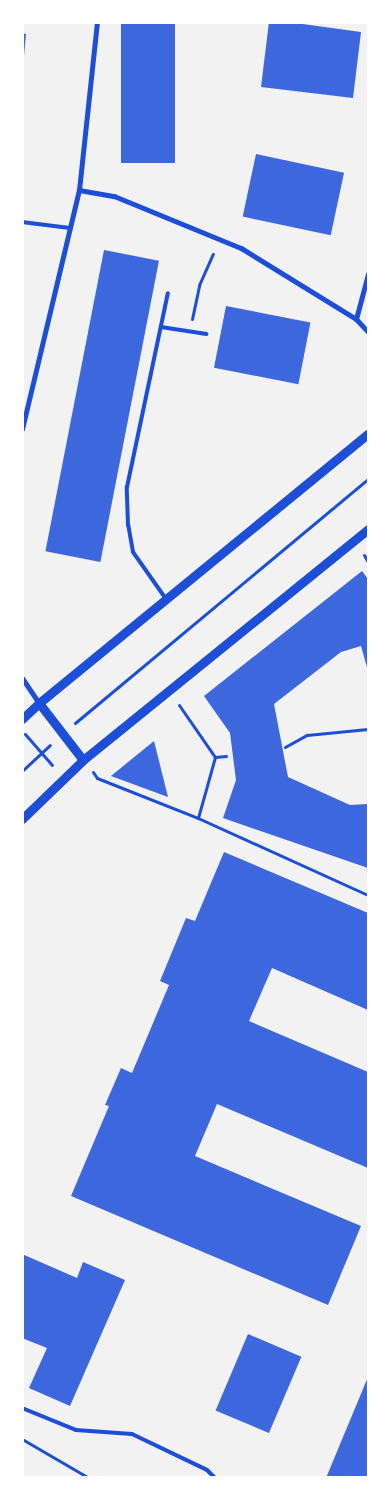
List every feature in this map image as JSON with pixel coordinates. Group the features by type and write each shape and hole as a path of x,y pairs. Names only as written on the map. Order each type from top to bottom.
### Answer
{"street":[{"path":"22,429 79,190 97,22"},
{"path":"79,190 114,196 241,248 356,319 368,332"},
{"path":"356,319 368,274"},
{"path":"22,719 39,703 368,434"},
{"path":"22,819 83,760 368,529"},
{"path":"22,678 83,760"}],"lane":[{"path":"22,222 70,228"},
{"path":"166,599 133,552 128,525 127,487 168,293"},
{"path":"161,327 206,334"},
{"path":"22,1408 76,1430 132,1434 207,1470 215,1478"}],"path":[{"path":"195,304 199,284 220,239"},
{"path":"22,771 63,734 368,479"},
{"path":"364,555 368,562"},
{"path":"179,705 215,757"},
{"path":"286,747 307,735 368,730"},
{"path":"22,732 65,778"},
{"path":"215,757 226,756"},
{"path":"198,818 215,757"},
{"path":"83,760 97,778 198,818 368,895"},
{"path":"22,1439 89,1478"}],"building":[{"path":"121,22 175,22 175,163 121,163"},
{"path":"269,22 288,22 361,32 353,98 261,87"},
{"path":"22,33 26,34 24,56 22,56"},
{"path":"256,154 344,173 331,235 243,217"},
{"path":"104,250 159,261 100,562 45,551"},
{"path":"226,306 310,322 298,384 214,368"},
{"path":"362,571 368,579 368,671 361,646 341,652 274,704 288,777 350,805 368,804 368,868 223,818 236,780 230,733 204,696"},
{"path":"154,741 168,797 111,776"},
{"path":"224,852 368,913 368,1010 272,968 249,1021 368,1072 368,1168 217,1104 195,1156 361,1226 328,1305 71,1196 109,1106 105,1105 121,1068 132,1073 169,985 160,981 186,918 195,921"},
{"path":"22,1254 77,1278 83,1262 125,1280 70,1406 29,1388 47,1348 22,1338"},
{"path":"248,1334 301,1357 269,1433 216,1410"},
{"path":"368,1377 368,1478 326,1478"}]}
